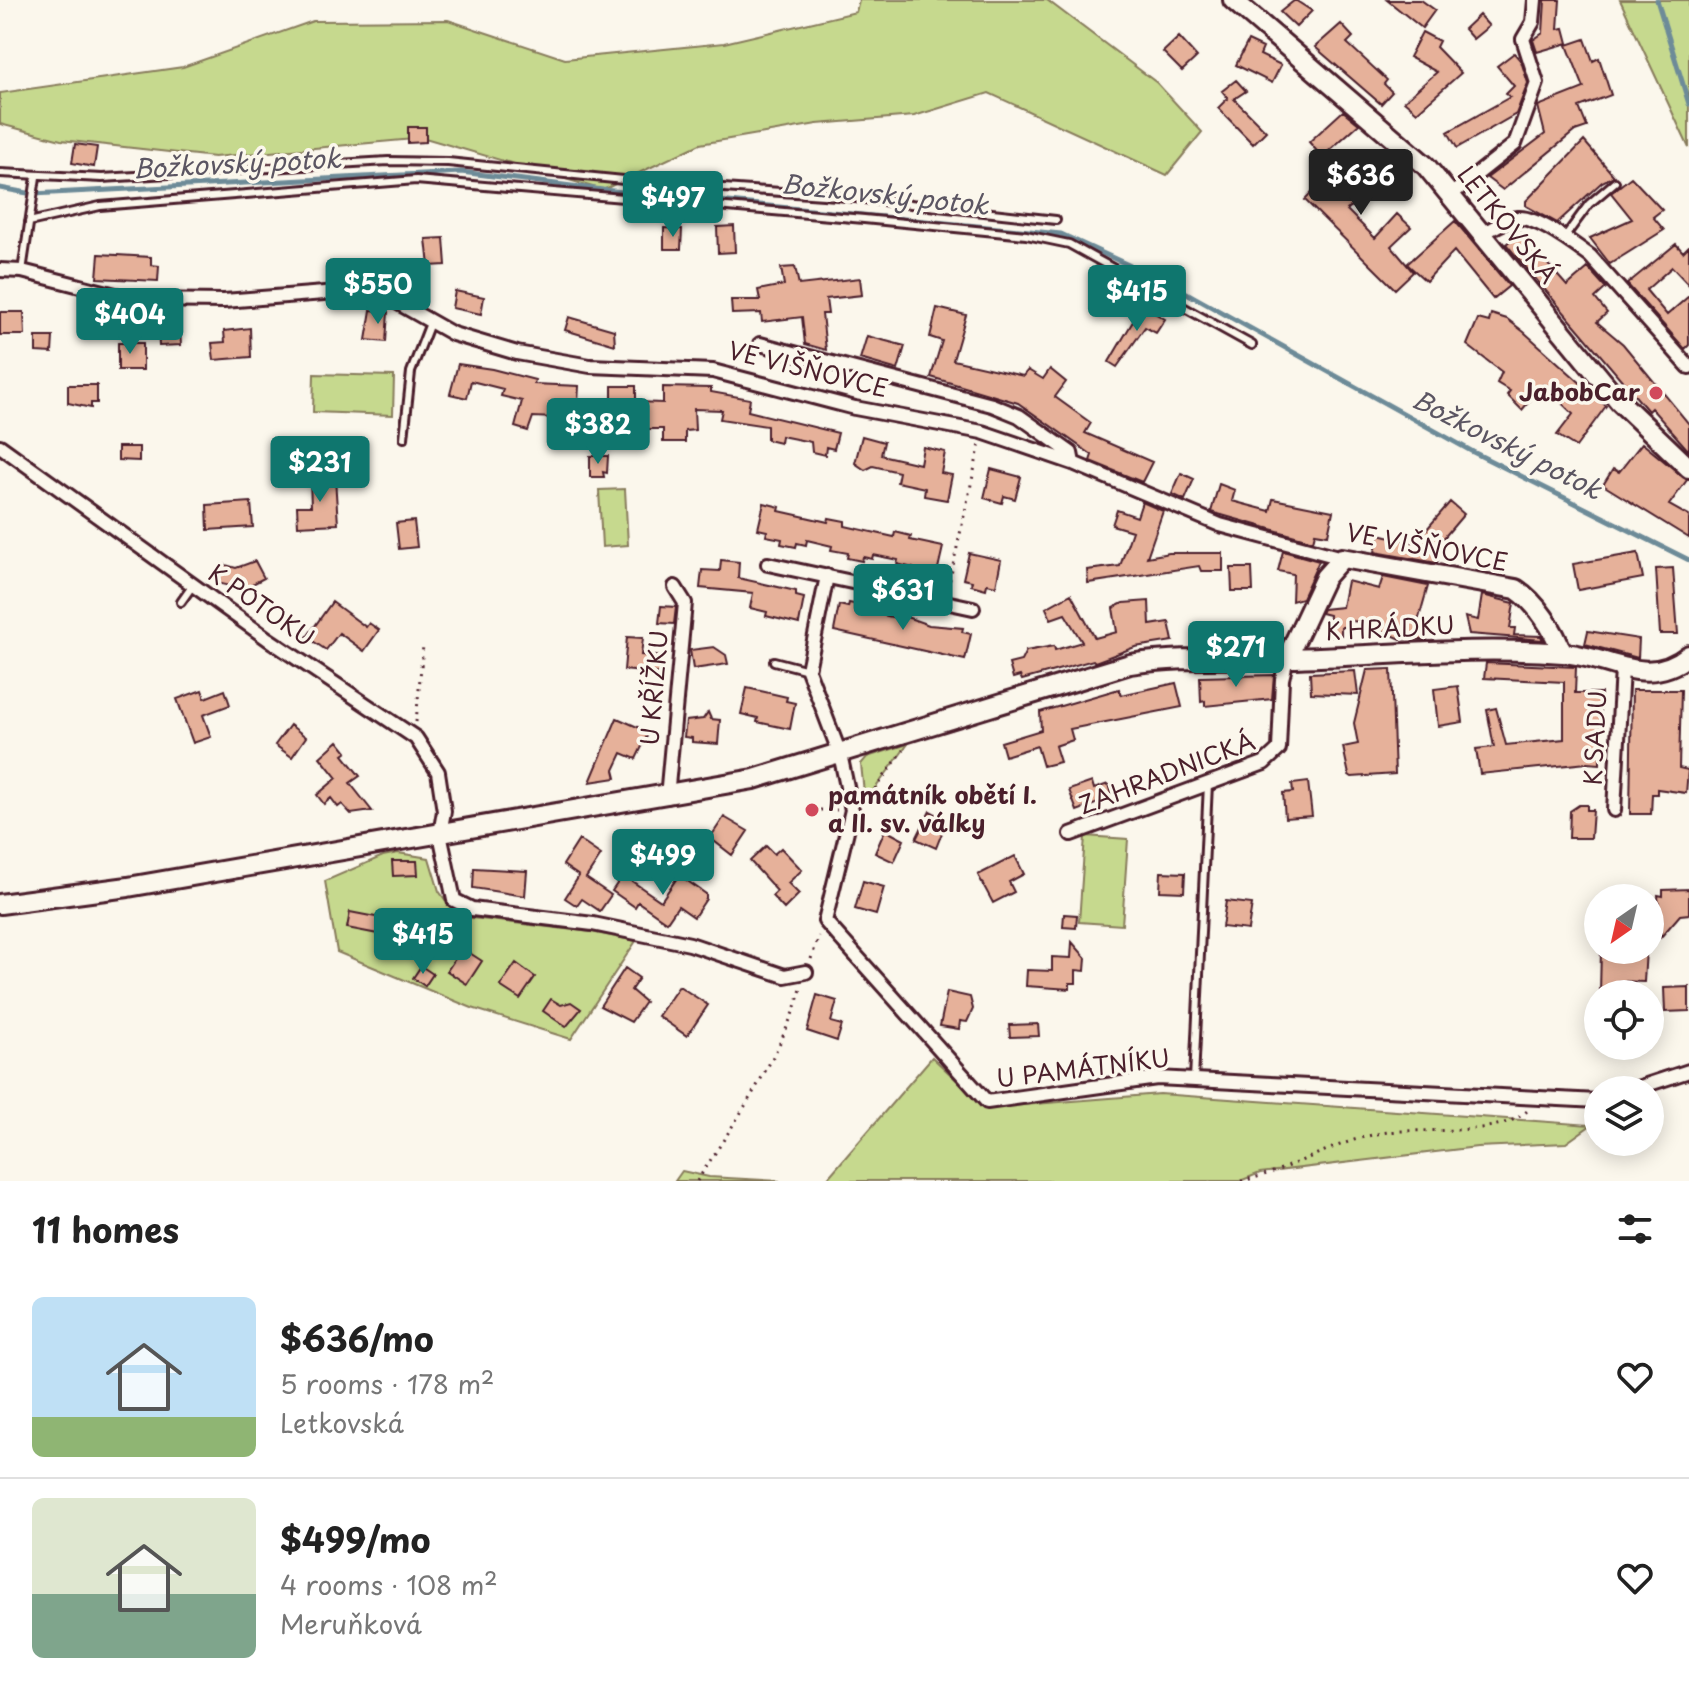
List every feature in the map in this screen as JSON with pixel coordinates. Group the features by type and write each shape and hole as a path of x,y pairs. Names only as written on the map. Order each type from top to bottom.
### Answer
{"street":[{"name":"LETKOVSKÁ","path":"1233,0 1395,136 1452,194 1619,401 1689,468"},
{"path":"1452,194 1515,144 1521,133 1537,83 1523,39 1533,22 1535,0"},
{"path":"1484,233 1515,218 1524,218 1564,238 1590,256 1689,367"},
{"name":"VE VIŠŇOVCE","path":"0,270 22,271 135,300 224,301 337,292 391,299 453,334 517,353 590,366 713,371 855,408 982,432 1073,463 1220,525 1342,558 1516,589 1525,595 1557,638 1562,653"},
{"path":"760,344 992,405 1040,429 1071,453 1073,463"},
{"name":"K POTOKU","path":"0,446 193,585 416,738 438,772 444,811 440,834 454,900 472,909 593,924 676,941 785,976 806,972"},
{"name":"K HRÁDKU","path":"1342,558 1325,577 1287,658 1452,649 1562,653 1641,673 1661,672 1689,655"},
{"path":"768,564 973,608"},
{"path":"825,921 852,810 840,754 808,670 827,576"},
{"name":"U KŘÍŽKU","path":"667,797 685,603 675,587"},
{"path":"0,904 128,887 667,797 754,779 1130,664 1191,657 1287,658"},
{"name":"ZAHRADNICKÁ","path":"1071,834 1264,763 1275,755 1279,749 1282,679 1287,658"},
{"name":"K SADU","path":"1614,810 1622,669"},
{"name":"U PAMÁTNÍKU","path":"825,921 987,1102 1157,1078 1584,1100"},
{"path":"1664,1079 1689,1071"}],"lane":[{"path":"0,173 102,178 388,161 448,162 653,183 837,196 1056,220"},
{"path":"22,271 36,177"},
{"path":"29,222 113,204 416,180 1026,235 1069,244 1252,345"},
{"path":"1564,238 1589,204 1615,182"},
{"path":"404,438 411,372 432,320"},
{"path":"181,602 193,585"},
{"path":"774,661 808,670"},
{"path":"1194,1080 1208,784"}],"path":[{"path":"945,602 982,432"},
{"path":"416,738 415,706 423,645"},
{"path":"865,802 908,744"},
{"path":"812,810 852,810"},
{"path":"697,1181 747,1103 793,1013 825,921"},
{"path":"1241,1181 1265,1176 1337,1147 1387,1132 1467,1131 1522,1115 1541,1098"}],"green space":[{"path":"859,0 1047,0 1157,83 1202,132 1167,175 989,93 914,116 817,124 700,144 603,190 425,138 214,157 61,140 0,124 0,93 183,67 313,21 448,20 565,59 724,43 856,12"},
{"path":"1620,0 1689,0 1689,148"},
{"path":"314,374 394,376 393,415 313,412"},
{"path":"625,489 628,545 602,547 599,490"},
{"path":"908,744 865,802 861,764 867,757"},
{"path":"1085,836 1128,839 1122,925 1079,922"},
{"path":"398,853 429,858 439,891 451,908 463,917 591,932 636,941 571,1039 472,1008 337,952 325,881 383,856"},
{"path":"932,1057 986,1108 1160,1094 1584,1124 1584,1130 1566,1143 1477,1147 1260,1173 1240,1181 825,1181"},
{"path":"682,1171 709,1177 780,1181 675,1181"}],"building":[{"path":"1295,0 1312,11 1296,27 1280,12"},
{"path":"1387,0 1421,0 1435,10 1422,28"},
{"path":"1545,0 1560,0 1558,29 1564,28 1568,43 1537,52 1533,40 1543,33"},
{"path":"1479,15 1489,26 1473,39 1464,29"},
{"path":"1341,24 1353,37 1347,43 1387,80 1384,84 1392,92 1381,104 1315,47"},
{"path":"1422,32 1439,41 1436,47 1461,73 1417,112 1404,101 1437,72 1409,57"},
{"path":"1179,37 1197,57 1182,71 1163,52"},
{"path":"1585,39 1593,61 1599,58 1611,95 1579,107 1587,127 1575,131 1503,190 1487,178 1545,134 1538,106 1584,88 1567,45"},
{"path":"1248,41 1263,48 1260,55 1281,65 1272,83 1236,65"},
{"path":"1514,53 1521,61 1528,83 1516,114 1457,148 1448,132 1510,97 1506,94 1514,86 1497,66"},
{"path":"1236,80 1246,91 1234,99 1266,131 1253,144 1218,108 1228,98 1222,91"},
{"path":"1343,111 1359,124 1322,157 1309,142"},
{"path":"408,127 426,127 426,142 408,143"},
{"path":"1584,141 1614,176 1602,182 1557,223 1526,206 1526,201"},
{"path":"75,144 97,147 94,167 72,163"},
{"path":"1380,152 1393,165 1347,210 1375,238 1397,214 1411,227 1391,246 1413,272 1395,289 1305,200 1327,177 1319,168 1334,156 1352,180"},
{"path":"1631,177 1662,210 1653,217 1664,230 1610,264 1590,238 1632,219 1611,193"},
{"path":"1455,221 1509,286 1493,299 1454,251 1426,281 1407,264"},
{"path":"734,226 735,252 718,253 717,227"},
{"path":"664,228 682,229 681,249 664,249"},
{"path":"1520,233 1567,286 1588,268 1606,288 1595,298 1607,313 1597,322 1623,344 1689,424 1689,451 1651,408 1648,411 1506,244"},
{"path":"444,238 446,265 429,266 426,239"},
{"path":"1676,244 1683,252 1689,246 1689,285 1672,267 1646,290 1667,315 1689,296 1689,345 1685,349 1627,284"},
{"path":"99,254 151,257 151,265 159,266 158,281 97,278"},
{"path":"795,267 799,285 860,278 862,295 826,299 828,314 822,314 826,350 805,344 802,317 762,322 761,313 732,314 731,300 760,300 758,290 784,285 781,268"},
{"path":"455,291 484,297 481,314 452,308"},
{"path":"106,305 107,322 91,322 91,306"},
{"path":"1142,306 1165,319 1156,333 1145,327 1117,367 1109,362"},
{"path":"937,308 966,315 953,360 1023,376 1028,370 1043,379 1050,369 1066,382 1055,397 1091,423 1085,433 1152,462 1142,482 1090,461 1092,455 1018,403 931,377 942,341 930,337"},
{"path":"371,310 388,312 386,342 366,340"},
{"path":"0,312 24,312 25,335 0,335"},
{"path":"163,313 179,313 181,345 159,346 158,325 164,325"},
{"path":"1491,314 1507,319 1524,332 1606,406 1576,447 1557,435 1573,414 1543,385 1522,410 1507,395 1510,391 1497,383 1502,372 1467,345 1478,319 1489,322"},
{"path":"569,317 614,330 615,345 565,330"},
{"path":"250,328 251,357 214,360 212,343 225,342 224,331"},
{"path":"867,336 905,346 898,370 860,359"},
{"path":"36,337 53,337 52,353 36,352"},
{"path":"118,343 143,343 143,370 118,370"},
{"path":"458,364 535,380 534,384 579,386 577,419 533,417 528,431 515,427 522,401 501,396 503,389 471,381 467,398 450,394"},
{"path":"68,385 97,385 97,403 91,403 91,408 68,403"},
{"path":"612,386 636,386 636,402 663,403 663,387 711,388 711,392 750,399 748,411 838,433 834,449 826,447 825,455 812,452 811,442 781,436 780,443 767,440 767,426 720,419 722,410 694,409 695,430 685,431 685,442 663,442 663,429 621,429 622,414 612,414"},
{"path":"862,436 884,442 881,455 920,464 923,447 945,452 941,473 952,475 947,500 924,496 925,488 897,482 899,472 873,466 865,470 855,463"},
{"path":"1642,443 1687,480 1669,505 1689,516 1689,538 1603,485 1613,469 1619,472"},
{"path":"118,447 139,447 139,461 118,460"},
{"path":"590,456 608,456 604,477 590,477"},
{"path":"991,469 1021,477 1015,499 1004,496 1002,503 984,498"},
{"path":"1181,473 1194,479 1185,500 1172,494"},
{"path":"335,478 338,524 298,526 297,506 311,506 310,479"},
{"path":"1219,484 1235,490 1232,501 1270,511 1273,499 1333,511 1328,535 1315,533 1313,541 1211,512"},
{"path":"251,502 253,527 208,530 207,505"},
{"path":"1142,502 1163,511 1147,557 1169,553 1223,553 1223,571 1201,571 1199,566 1088,583 1087,570 1120,566 1132,531 1112,525 1117,510 1137,517"},
{"path":"1450,502 1464,514 1442,540 1437,563 1375,552 1379,534 1415,543"},
{"path":"764,503 780,507 779,511 828,522 829,518 845,521 845,526 894,537 895,532 911,536 910,540 943,547 937,573 928,571 927,576 912,573 913,568 897,564 898,560 873,555 872,559 863,557 862,561 847,558 848,553 807,540 806,545 797,543 796,547 781,544 782,539 766,536 767,531 758,529"},
{"path":"414,521 417,547 399,549 396,523"},
{"path":"1283,551 1319,561 1302,598 1292,601 1293,574 1278,571"},
{"path":"969,553 1001,560 996,586 987,584 986,589 963,579"},
{"path":"1638,553 1643,578 1578,590 1573,564"},
{"path":"721,560 739,562 738,578 796,591 796,596 804,598 799,624 766,616 767,612 750,608 753,593 700,588 702,570 720,571"},
{"path":"255,561 264,578 243,589 217,583 222,564 236,568"},
{"path":"1231,568 1252,568 1253,591 1232,591"},
{"path":"1673,568 1678,634 1660,634 1656,569"},
{"path":"1383,577 1428,586 1417,625 1428,625 1427,640 1401,639 1378,629 1379,623 1350,621 1351,627 1341,627 1341,635 1328,636 1329,615 1321,613 1323,609 1342,607 1347,581 1379,589"},
{"path":"1071,594 1095,638 1117,632 1113,608 1123,603 1149,601 1150,625 1169,622 1173,641 1135,647 1095,662 1093,660 1022,680 1020,676 1013,678 1009,664 1021,661 1026,651 1054,646 1055,650 1082,642 1065,614 1051,619 1046,608"},
{"path":"1482,595 1514,603 1510,628 1515,628 1514,635 1541,636 1543,640 1469,634 1465,617 1478,620"},
{"path":"332,602 366,627 369,623 379,630 364,651 339,633 326,650 307,637"},
{"path":"849,603 864,606 863,611 897,618 898,614 929,625 963,628 962,632 971,634 965,660 834,631 839,605 848,607"},
{"path":"661,606 676,607 674,624 659,623"},
{"path":"1205,625 1254,627 1255,645 1204,642"},
{"path":"1588,631 1639,639 1638,658 1585,644"},
{"path":"627,637 643,638 641,655 663,657 662,674 624,670"},
{"path":"714,647 726,655 728,664 693,669 690,650"},
{"path":"1486,663 1576,667 1575,693 1601,693 1600,764 1480,774 1476,749 1494,747 1487,710 1496,708 1506,745 1564,739 1564,682 1484,678"},
{"path":"1391,669 1395,774 1352,777 1343,747 1358,744 1354,723 1367,670"},
{"path":"1355,671 1358,695 1311,693 1310,673"},
{"path":"1274,675 1272,699 1205,706 1205,701 1201,702 1200,677"},
{"path":"1176,683 1182,707 1070,729 1073,740 1055,746 1060,762 1043,766 1037,746 1005,756 1001,742 1041,730 1040,712 1119,689 1121,695"},
{"path":"1458,686 1463,722 1438,726 1434,689"},
{"path":"747,688 787,697 786,701 795,703 790,729 757,722 758,718 741,714"},
{"path":"202,690 205,698 225,690 230,705 203,715 211,737 193,743 177,699"},
{"path":"1632,690 1681,690 1679,768 1688,770 1686,793 1657,789 1657,794 1652,794 1651,814 1630,814"},
{"path":"708,712 711,719 720,720 718,744 692,742 692,738 684,737 686,721 703,719"},
{"path":"617,718 649,732 636,759 622,753 614,770 616,778 590,782"},
{"path":"290,725 306,737 292,757 275,745"},
{"path":"338,741 347,752 343,755 360,776 350,783 372,811 351,814 342,804 338,807 331,798 324,804 317,795 337,778 320,757"},
{"path":"1092,782 1094,789 1108,784 1112,798 1077,811 1069,790"},
{"path":"1308,782 1312,816 1285,818 1283,793 1293,792 1292,784"},
{"path":"1579,805 1587,805 1587,810 1593,810 1591,838 1569,838 1570,811"},
{"path":"930,811 947,820 936,848 916,839"},
{"path":"724,817 748,831 732,855 710,838"},
{"path":"885,830 904,840 894,862 875,853"},
{"path":"579,840 601,855 586,878 611,895 600,911 582,899 577,906 565,898 579,876 563,865"},
{"path":"766,846 774,854 781,848 802,870 788,883 799,894 784,909 772,896 777,891 750,861"},
{"path":"1015,856 1024,874 1009,882 1014,892 993,903 978,875"},
{"path":"392,861 417,861 418,875 393,876"},
{"path":"474,868 527,871 525,896 473,888"},
{"path":"1161,872 1185,873 1184,892 1160,891"},
{"path":"623,875 661,901 679,875 706,894 706,899 694,917 678,906 667,922 638,902 635,907 612,891"},
{"path":"863,881 884,887 876,915 855,909"},
{"path":"1689,889 1689,914 1680,915 1664,934 1664,890"},
{"path":"1226,901 1252,904 1248,930 1222,927"},
{"path":"350,912 386,919 383,935 347,928"},
{"path":"1064,914 1077,915 1076,928 1063,927"},
{"path":"413,924 433,937 417,960 398,946"},
{"path":"1072,942 1086,958 1085,971 1076,970 1076,983 1070,983 1070,989 1026,986 1027,970 1052,971 1052,957 1071,958"},
{"path":"462,948 482,961 467,984 447,971"},
{"path":"516,963 535,977 520,999 500,986"},
{"path":"1601,964 1645,964 1644,980 1600,980"},
{"path":"421,966 433,974 425,986 413,978"},
{"path":"625,968 639,978 631,990 645,1002 631,1022 600,1006"},
{"path":"679,986 708,1005 687,1036 658,1016"},
{"path":"1689,987 1689,1011 1665,1012 1664,988"},
{"path":"947,992 970,997 973,1009 967,1022 960,1021 959,1029 940,1026"},
{"path":"817,995 837,1001 831,1022 842,1025 837,1041 807,1031"},
{"path":"551,999 561,1005 571,1002 581,1009 566,1027 543,1011"},
{"path":"1038,1024 1039,1036 1010,1037 1009,1025"}],"waterway":[{"path":"1657,0 1689,104"},
{"name":"Božkovský potok","path":"0,188 33,194 461,172 603,190 1061,234 1174,286 1473,452 1689,560"}],"place":[{"name":"JabobCar","path":"1656,393"},
{"name":"památník obětí I. a II. sv. války","path":"812,810"}]}
